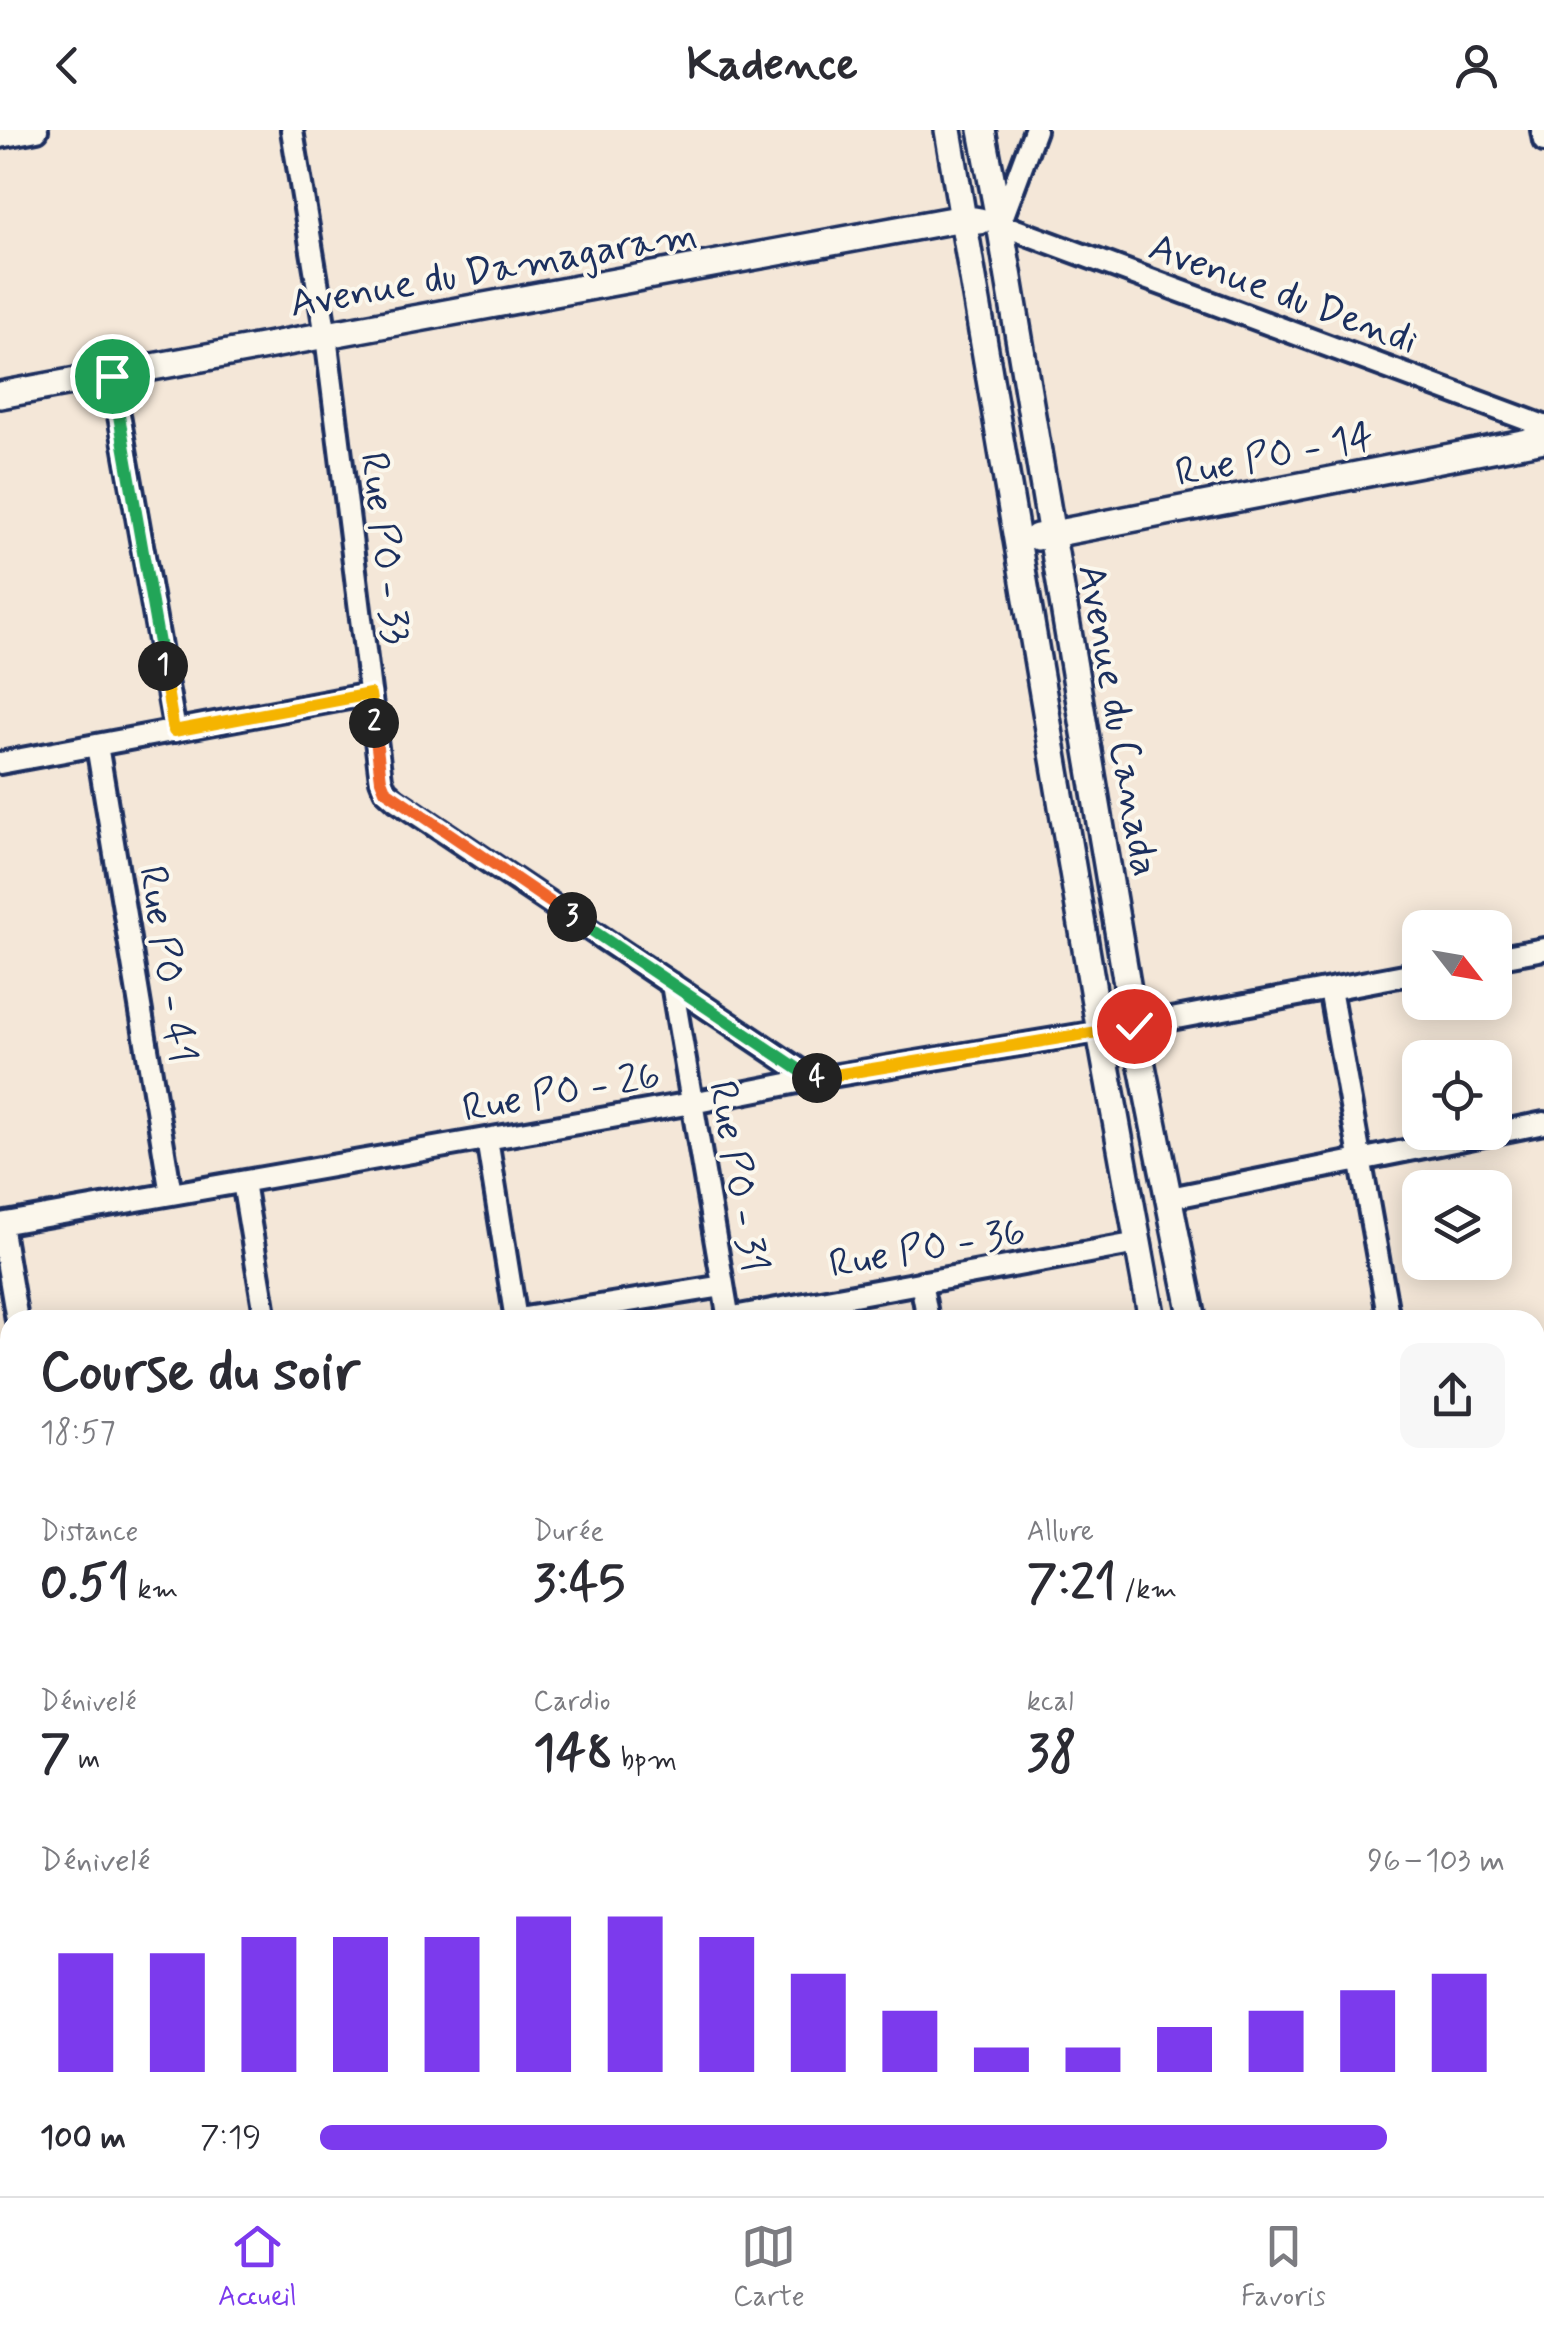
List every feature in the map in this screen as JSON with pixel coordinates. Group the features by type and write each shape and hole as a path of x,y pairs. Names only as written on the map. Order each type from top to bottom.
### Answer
{"street":[{"path":"0,137 37,130"},
{"name":"Rue PO - 33","path":"292,130 326,336 385,790 813,1079"},
{"name":"Avenue du Canada","path":"948,130 1150,1310"},
{"name":"Avenue du Canada","path":"982,130 1134,1026 1191,1310"},
{"path":"1000,224 1035,130"},
{"path":"1542,130 1544,142"},
{"name":"Avenue du Damagaram","path":"0,395 963,218 1000,224"},
{"name":"Avenue du Dendi","path":"1000,224 1544,426"},
{"path":"112,376 174,731"},
{"name":"Rue PO - 14","path":"1017,539 1544,439"},
{"path":"0,763 370,694"},
{"name":"Rue PO - 41","path":"97,745 171,1194"},
{"path":"1512,955 1544,948"},
{"name":"Rue PO - 26","path":"0,1224 813,1079 1134,1026 1402,975"},
{"name":"Rue PO - 31","path":"672,984 727,1310"},
{"path":"1330,989 1387,1310"},
{"path":"1170,1198 1544,1123"},
{"path":"488,1139 513,1310"},
{"path":"243,1182 264,1310"},
{"path":"0,1224 15,1310"},
{"name":"Rue PO - 36","path":"775,1310 1138,1243"},
{"path":"922,1282 926,1310"},
{"path":"575,1310 723,1286"}],"route":[{"path":"112,376 174,731 370,694 381,780 396,800 813,1079 1134,1026"}]}
